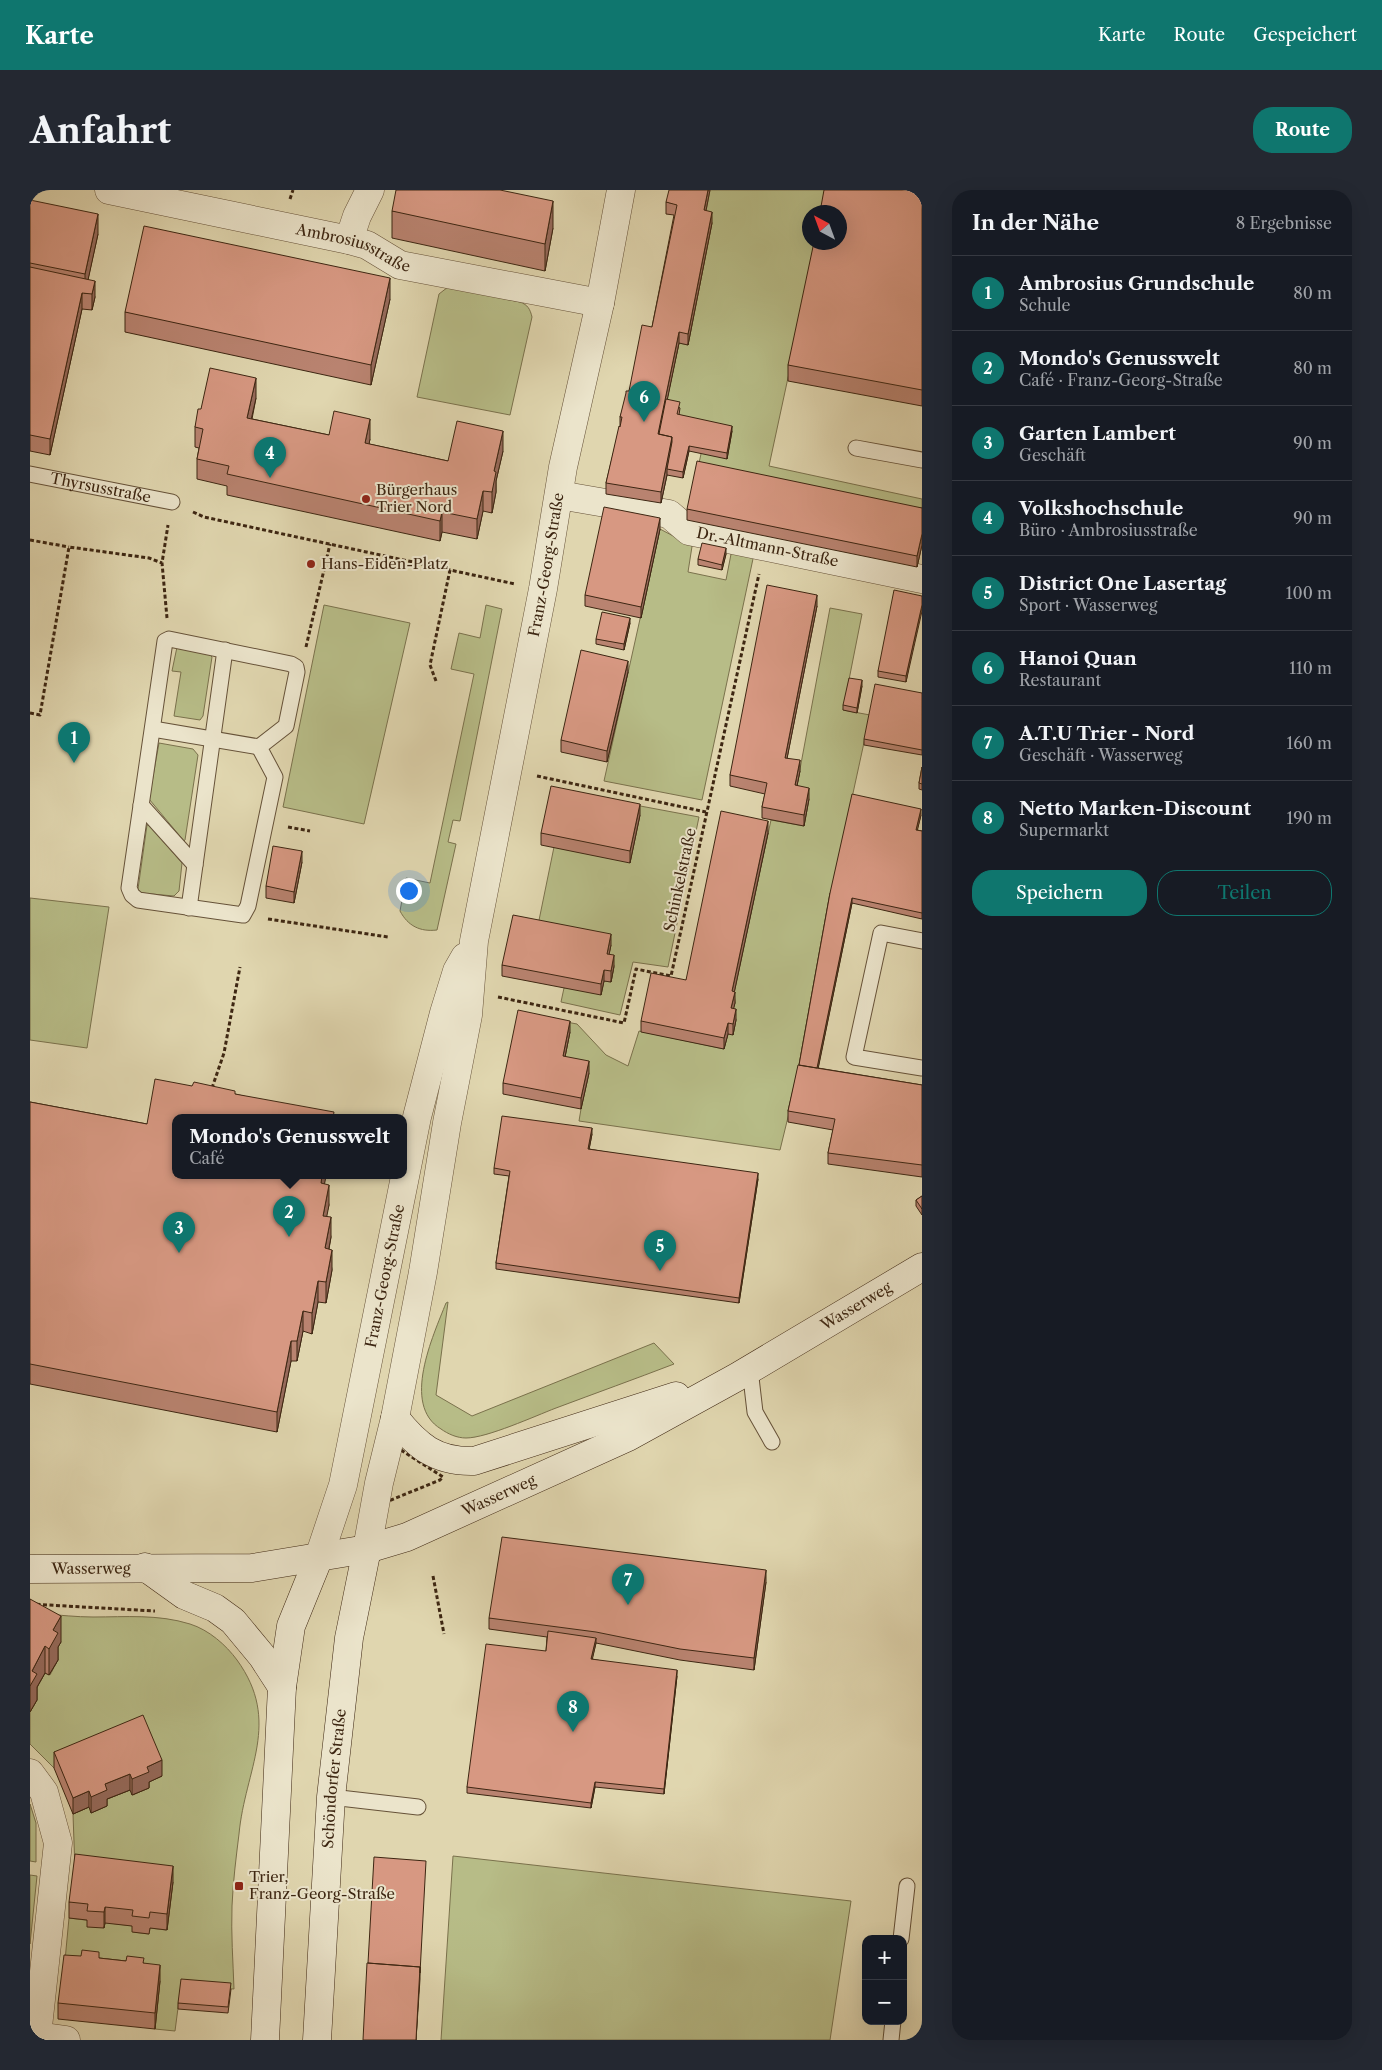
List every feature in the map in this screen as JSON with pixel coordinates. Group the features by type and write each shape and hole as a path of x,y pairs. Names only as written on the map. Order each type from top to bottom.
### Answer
{"street":[{"name":"Ambrosiusstraße","path":"109,190 349,240 367,245 400,265 600,303"},
{"path":"349,240 357,216 370,190"},
{"name":"Franz-Georg-Straße","path":"367,1549 378,1483 395,1418 423,1272 447,1123 468,1015 474,941 543,589 563,468 600,303 621,190"},
{"name":"Dr.-Altmann-Straße","path":"559,495 670,514 689,531 922,579"},
{"name":"Franz-Georg-Straße","path":"407,1168 419,1108 444,1013 457,971 474,941"},
{"name":"Franz-Georg-Straße","path":"319,1557 343,1485 405,1179"},
{"name":"Wasserweg","path":"30,1569 252,1568 367,1549 406,1537 628,1437 744,1373 922,1267"},
{"path":"395,1418 414,1440 434,1455 459,1461 474,1461 744,1373"},
{"name":"Schöndorfer Straße","path":"317,2040 331,1797 349,1638 367,1549"},
{"path":"265,2040 282,1687 291,1626 319,1557"},
{"path":"145,1567 184,1595 215,1608 233,1621 262,1656 282,1687"},
{"path":"30,1773 44,1792 58,1842 34,2035 66,2040"}],"lane":[{"path":"856,448 922,460"},
{"name":"Thyrsusstraße","path":"30,474 172,502"},
{"path":"153,728 259,747 286,726 297,672 296,667 291,664 225,650 169,639 165,641 129,888 132,895 138,900 243,915 248,906 275,777 259,747"},
{"path":"189,908 225,650"},
{"path":"142,805 195,865"},
{"path":"922,941 881,933 854,1057 922,1068"},
{"path":"744,1373 755,1412 772,1442"},
{"path":"331,1797 418,1807"},
{"path":"901,1935 907,1886"},
{"path":"891,2040 893,2025"}],"path":[{"path":"169,639 162,563 172,502 204,517 506,583"},
{"path":"30,540 149,558 162,563"},
{"path":"296,667 304,657 330,544"},
{"name":"Schinkelstraße","path":"470,991 624,1023 636,969 671,976 765,546"},
{"path":"30,713 40,715 69,547"},
{"path":"436,681 430,665 450,570"},
{"path":"507,769 706,812"},
{"path":"243,915 388,937"},
{"path":"209,1096 224,1053 240,967"},
{"path":"433,1576 444,1634"},
{"path":"30,1604 158,1612"}],"green space":[{"path":"710,190 828,190 825,205 802,205 802,250 815,250 769,466 922,499 922,519 697,472 701,454 666,404 679,343 688,345 704,221"},
{"path":"448,287 520,302 525,304 529,310 532,317 510,415 417,397 439,294"},
{"path":"660,529 677,538 693,540 688,572 726,580 732,549 754,554 702,800 604,781"},
{"path":"324,605 410,623 364,824 283,807"},
{"path":"486,605 502,609 460,821 453,820 448,842 456,844 437,930 425,930 415,927 407,921 400,911 406,878 430,883 474,674 451,669 459,633 480,638"},
{"path":"830,608 862,614 843,710 870,715 830,899 798,1076 780,1150 579,1121 581,1109 563,1067 561,1021 577,1024 606,1055 628,1066 639,1031 724,1049 771,820 804,826 795,796"},
{"path":"177,647 208,653 212,657 203,716 200,720 174,716 181,672 172,671"},
{"path":"159,743 193,749 198,755 184,841 149,799"},
{"path":"603,799 699,817 668,967 633,962 620,1015 561,1002 564,988 604,981 611,982 614,967 537,930 554,847"},
{"path":"147,825 182,863 179,891 174,896 141,893 138,889"},
{"path":"30,898 109,907 87,1048 30,1040"},
{"path":"448,1302 436,1395 472,1416 654,1343 674,1364 498,1431 475,1437 456,1436 441,1429 429,1418 423,1404 422,1387 428,1351"},
{"path":"44,1614 87,1617 154,1617 190,1624 204,1630 228,1649 237,1660 250,1683 257,1704 259,1725 257,1746 242,1810 233,1888 234,1989 181,1985 175,2031 155,2029 64,1971 69,1918 133,1926 133,1932 149,1934 150,1928 166,1930 75,1870 73,1814 89,1807 92,1813 105,1800 130,1790 133,1795 149,1787 143,1731 54,1768 30,1744 30,1712 37,1700 32,1697 45,1673 50,1675 58,1660"},
{"path":"30,1804 36,1823 36,1862 30,1861"},
{"path":"453,1856 851,1901 830,2040 441,2040"},
{"path":"30,1875 37,1876 30,1944"}],"building":[{"path":"396,190 500,190 553,201 545,244 392,211"},
{"path":"669,190 708,190 704,210 712,212 688,334 679,332 658,434 672,437 661,492 606,483 620,427 622,417 620,417 626,391 629,391 642,325 652,327 677,205 666,202"},
{"path":"824,190 922,190 922,390 788,365 812,250 847,250 847,205 821,205"},
{"path":"30,200 98,214 85,274 30,263"},
{"path":"144,226 390,278 371,365 125,312"},
{"path":"30,267 95,281 92,294 82,293 50,439 30,435"},
{"path":"210,368 256,378 247,418 329,435 334,411 370,419 365,443 448,461 457,421 503,431 494,471 496,472 492,492 483,491 477,519 442,512 440,521 227,474 229,466 197,459 203,429 195,427 198,409 201,409"},
{"path":"666,399 680,402 677,414 732,426 727,453 689,446 683,472 667,469 672,437 659,434"},
{"path":"697,461 922,508 922,534 917,556 687,509"},
{"path":"604,507 660,518 641,607 585,595"},
{"path":"702,543 726,548 722,565 698,559"},
{"path":"767,585 817,595 785,758 800,760 795,785 809,788 804,815 762,807 767,783 730,775"},
{"path":"894,590 922,596 922,605 906,676 878,671"},
{"path":"602,612 630,618 624,644 596,639"},
{"path":"581,650 628,661 607,751 561,740"},
{"path":"849,678 862,680 857,708 843,705"},
{"path":"875,684 922,693 922,750 864,739"},
{"path":"922,767 922,784 919,783"},
{"path":"551,786 640,804 630,851 541,833"},
{"path":"852,794 921,809 916,830 922,831 922,913 852,898 817,1068 799,1065 830,893"},
{"path":"721,811 768,821 732,991 735,992 731,1008 736,1009 733,1024 728,1023 724,1038 641,1021 651,973 686,980"},
{"path":"273,846 302,851 294,892 266,886"},
{"path":"513,915 611,934 607,954 614,955 611,971 604,970 601,984 502,965"},
{"path":"518,1010 570,1021 563,1056 589,1061 581,1098 503,1083"},
{"path":"798,1065 922,1085 922,1165 828,1153 835,1119 788,1111"},
{"path":"155,1079 192,1086 194,1082 235,1091 235,1094 334,1112 334,1114 172,1114 172,1179 322,1179 321,1183 329,1185 323,1216 331,1217 325,1248 332,1250 326,1282 318,1281 312,1313 303,1311 297,1341 291,1341 277,1412 30,1364 30,1102 147,1124"},
{"path":"502,1116 592,1128 588,1149 758,1173 739,1298 496,1263 510,1171 494,1168"},
{"path":"922,1196 922,1209 916,1200"},
{"path":"502,1537 766,1570 754,1658 680,1649 596,1632 489,1618"},
{"path":"30,1599 61,1616 53,1630 58,1633 49,1649 45,1646 32,1671 37,1674 30,1686"},
{"path":"548,1631 596,1638 591,1659 677,1670 664,1789 595,1782 591,1803 467,1787 486,1644 546,1651"},
{"path":"143,1715 162,1760 147,1767 149,1772 132,1779 130,1774 105,1784 107,1790 91,1797 89,1791 73,1798 54,1752"},
{"path":"75,1854 173,1866 167,1914 150,1912 149,1918 132,1916 133,1910 105,1907 104,1912 87,1911 88,1904 69,1902"},
{"path":"374,1857 426,1861 420,1973 420,1967 368,1963"},
{"path":"82,1950 99,1952 99,1958 126,1961 127,1956 144,1958 143,1963 160,1965 155,2013 58,2003 64,1955 81,1956"},
{"path":"367,1963 420,1967 416,2040 363,2040"},
{"path":"181,1979 231,1983 228,2007 178,2003"}],"place":[{"name":"Hanoi Quan","path":"644,422"},
{"name":"Volkshochschule","path":"270,478"},
{"name":"Bürgerhaus Trier Nord","path":"366,499"},
{"name":"Hans-Eiden-Platz","path":"311,564"},
{"name":"Ambrosius Grundschule","path":"74,763"},
{"name":"Mondo's Genusswelt","path":"289,1237"},
{"name":"Garten Lambert","path":"179,1253"},
{"name":"District One Lasertag","path":"660,1271"},
{"name":"A.T.U Trier - Nord","path":"628,1605"},
{"name":"Netto Marken-Discount","path":"573,1732"},
{"name":"Trier, Franz-Georg-Straße","path":"239,1886"}]}
